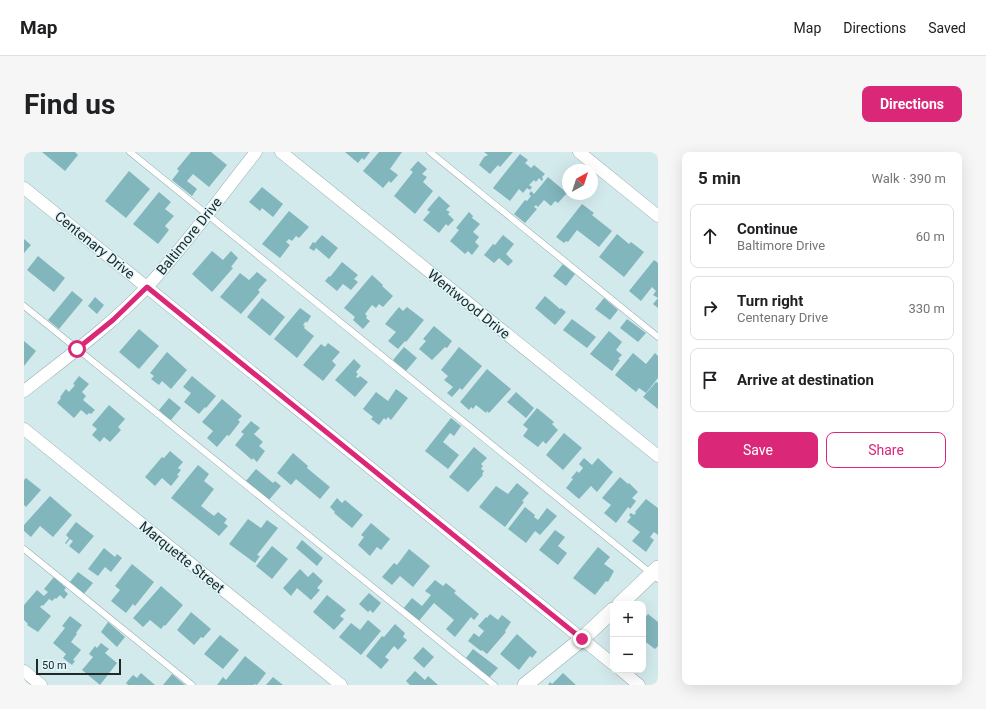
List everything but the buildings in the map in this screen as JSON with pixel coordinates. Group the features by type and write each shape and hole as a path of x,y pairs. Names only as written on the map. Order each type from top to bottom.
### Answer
{"street":[{"name":"Baltimore Drive","path":"24,391 113,320 147,287 256,152"},
{"name":"Wentwood Drive","path":"281,152 658,456"},
{"path":"579,152 658,216"},
{"name":"Centenary Drive","path":"24,188 610,662"},
{"name":"Marquette Street","path":"24,429 341,685"},
{"path":"624,601 656,574"},
{"path":"525,685 582,639 610,613"},
{"path":"24,671 41,685"},
{"path":"625,673 639,685"}],"lane":[{"path":"130,152 656,574"},
{"path":"430,152 658,337"},
{"path":"24,306 494,685"},
{"path":"24,549 192,685"}],"route":[{"path":"77,349 113,320 147,287 582,639"}]}
